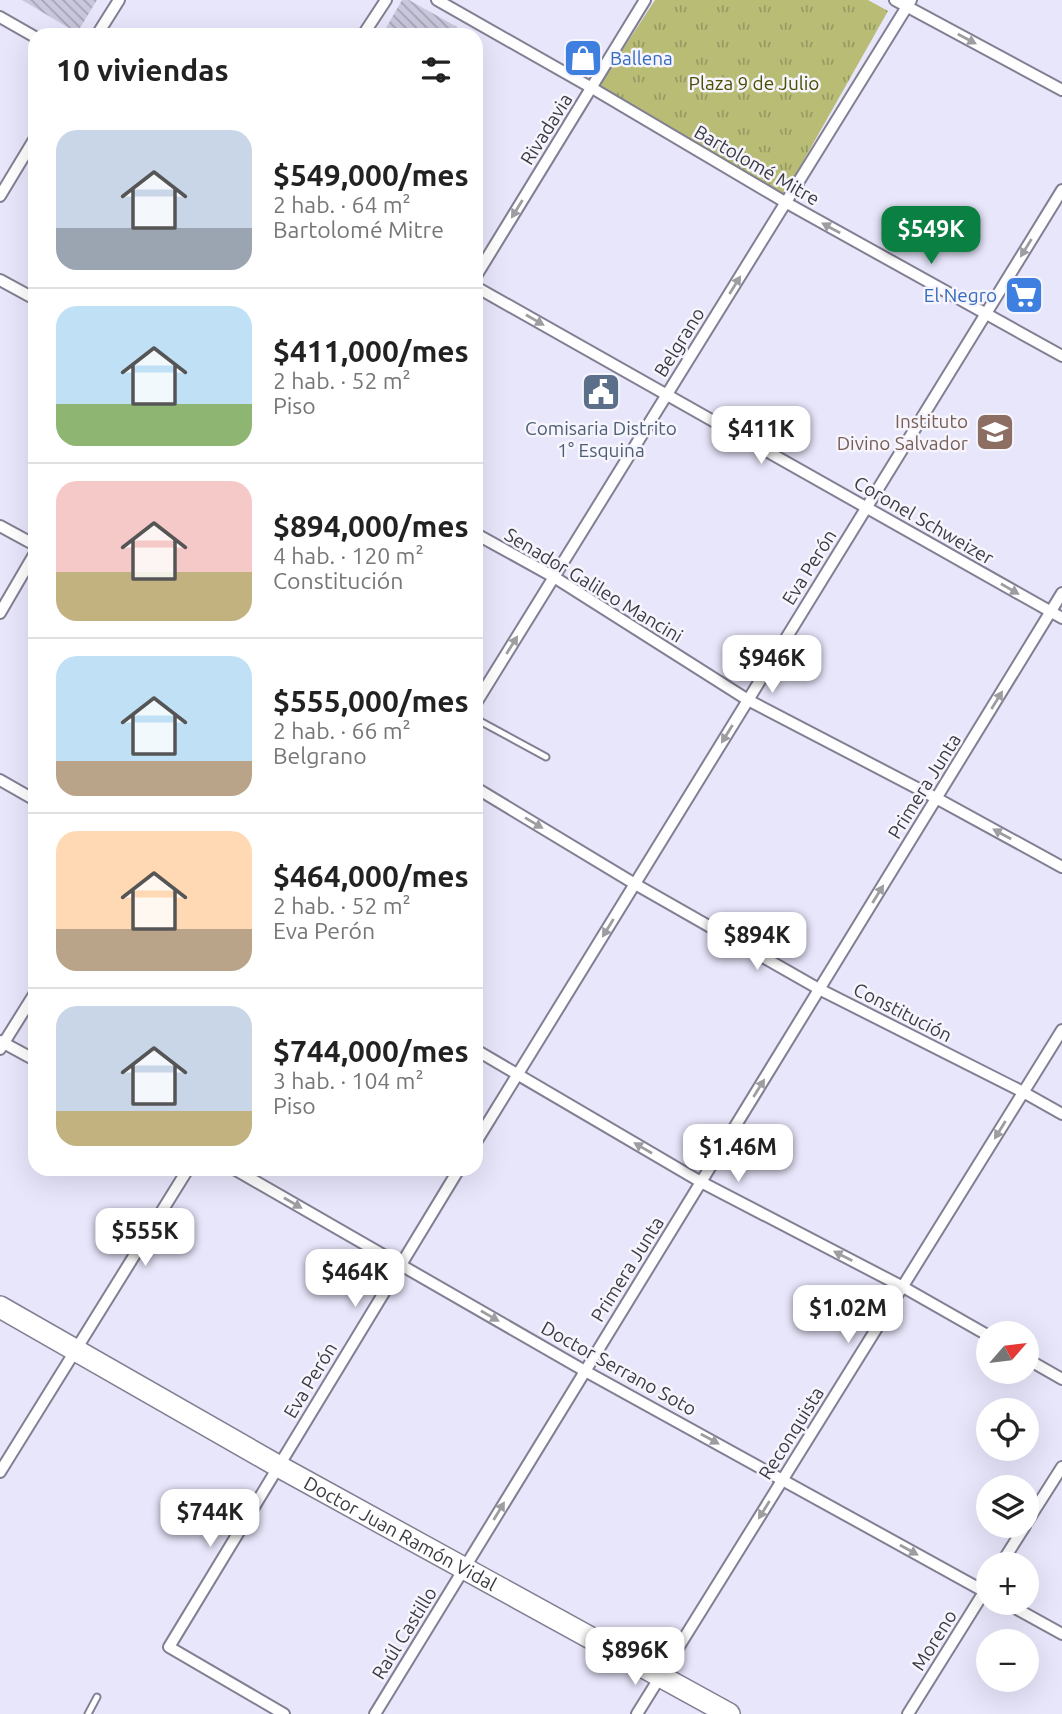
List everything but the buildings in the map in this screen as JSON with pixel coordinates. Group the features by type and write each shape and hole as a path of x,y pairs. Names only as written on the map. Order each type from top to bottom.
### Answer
{"highway":[{"name":"Doctor Juan Ramón Vidal","path":"0,1307 278,1466 729,1714"}],"street":[{"path":"101,28 119,0"},
{"path":"368,28 386,0"},
{"name":"Bartolomé Mitre","path":"437,0 785,202 1062,356"},
{"name":"Rivadavia","path":"483,265 645,0"},
{"path":"895,0 909,3 1062,90"},
{"name":"Belgrano","path":"483,692 909,3"},
{"path":"0,17 28,33"},
{"path":"0,197 28,150"},
{"name":"Eva Perón","path":"483,1131 1062,190"},
{"path":"0,280 28,295"},
{"name":"Coronel Schweizer","path":"483,290 1062,618"},
{"path":"0,526 28,541"},
{"name":"Senador Galileo Mancini","path":"483,538 554,577 748,700 1062,867"},
{"path":"0,613 28,566"},
{"name":"Primera Junta","path":"464,1569 1062,593"},
{"path":"0,780 28,796"},
{"name":"Constitución","path":"483,792 635,884 819,989 1062,1114"},
{"path":"28,1004 1,1044 28,1057"},
{"name":"Reconquista","path":"637,1714 1062,1030"},
{"path":"483,1055 701,1182 903,1286 976,1328"},
{"path":"0,1472 184,1176"},
{"name":"Doctor Serrano Soto","path":"246,1176 585,1371 976,1584"},
{"name":"Eva Perón","path":"284,1714 169,1647 455,1176"},
{"path":"1040,1366 1062,1379"},
{"path":"1039,1503 1062,1467"},
{"name":"Raúl Castillo","path":"375,1714 464,1569"},
{"name":"Moreno","path":"908,1714 976,1607"},
{"path":"1028,1615 1062,1634"}],"lane":[{"path":"483,723 546,757"},
{"path":"88,1714 97,1697"}],"green space":[{"name":"Plaza 9 de Julio","path":"655,0 868,0 888,11 784,195 599,86"}],"place":[{"name":"Ballena","path":"583,58"},
{"name":"El Negro","path":"1024,295"},
{"name":"Comisaria Distrito 1° Esquina","path":"601,392"},
{"name":"Instituto Divino Salvador","path":"995,432"}]}
